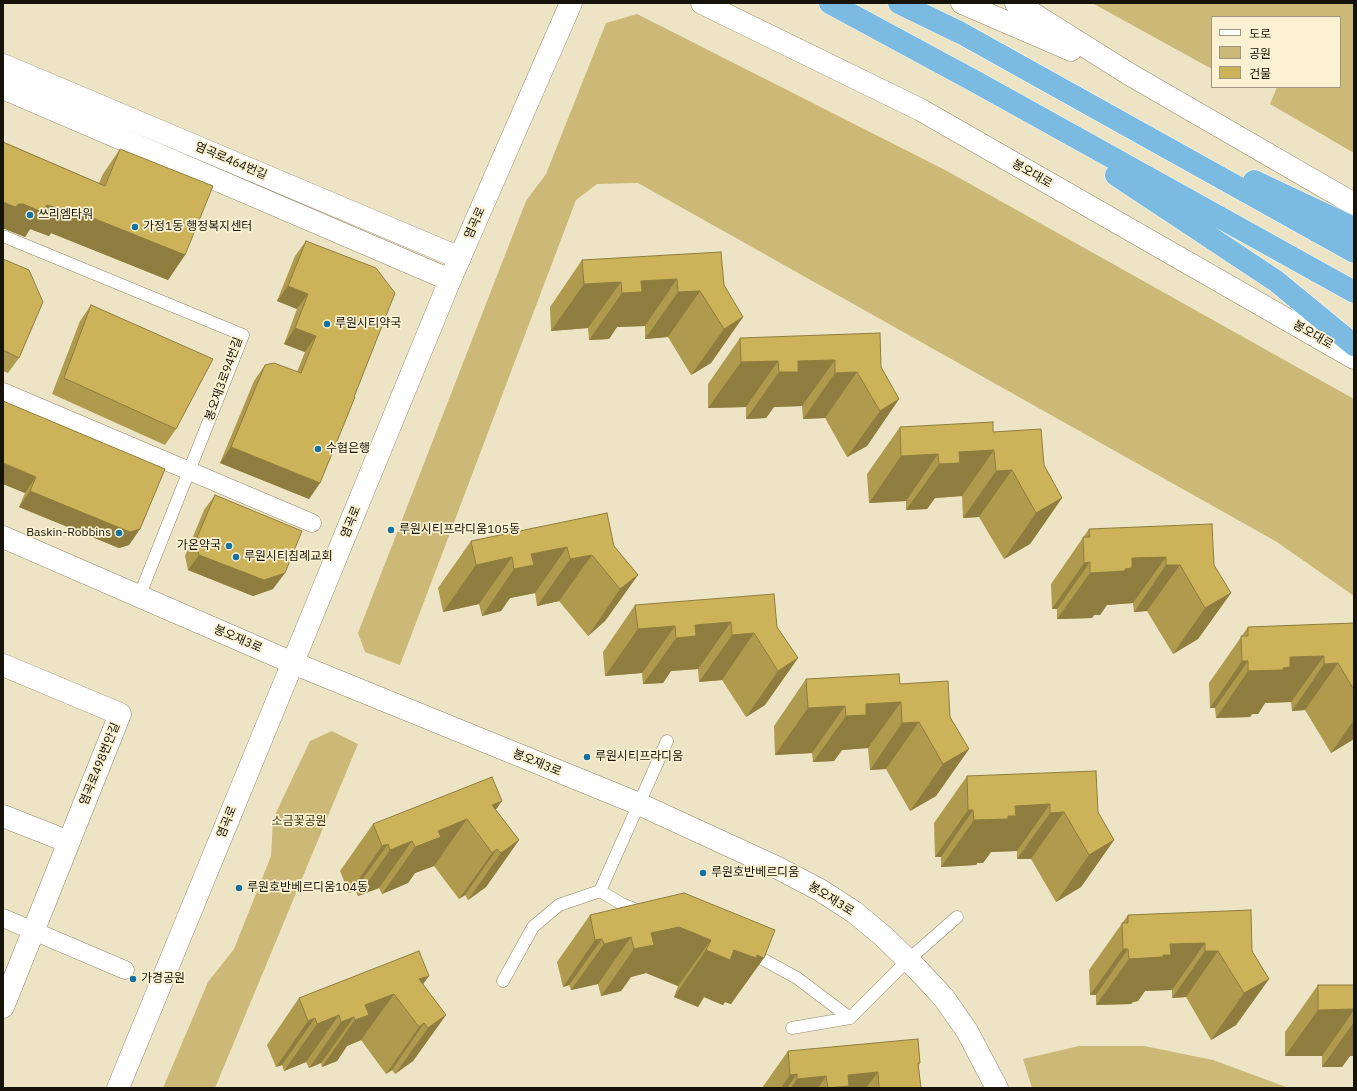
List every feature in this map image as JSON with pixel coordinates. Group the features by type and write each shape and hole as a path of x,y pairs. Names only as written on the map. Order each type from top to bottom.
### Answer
{"highway":[{"path":"830,3 978,83 1354,292"},
{"path":"899,3 961,32 1241,175 1354,228"},
{"path":"961,32 1354,252"},
{"path":"978,83 1276,281 1354,345"}],"street":[{"name":"염곡로","path":"118,1088 450,280 571,3"},
{"name":"봉오대로","path":"702,3 920,110 1354,358"},
{"path":"962,3 1129,74"},
{"path":"1016,3 1129,74 1354,204"},
{"name":"염곡로464번길","path":"3,65 460,258"},
{"name":"염곡로464번길","path":"3,88 450,280"},
{"path":"409,262 420,258 422,255 422,250 416,239"},
{"path":"3,392 312,523"},
{"name":"봉오재3로","path":"3,537 293,663 640,804 778,868 820,890 854,912 883,936 944,998 967,1031 997,1088"},
{"name":"염곡로498번안길","path":"3,665 120,714 5,999"},
{"path":"3,816 69,842"},
{"path":"3,918 125,970"}],"lane":[{"name":"봉오재3로94번길","path":"3,236 243,334 139,597"},
{"path":"503,981 533,927 559,905 600,891 667,741"},
{"path":"600,891 622,904 650,915"},
{"path":"792,1028 850,1018 908,960 957,917"},
{"path":"736,948 757,956 797,978 850,1018"}],"green space":[{"path":"1092,3 1354,3 1354,153 1270,104 1277,88 1341,88 1341,16 1211,16 1211,68"},
{"path":"637,14 947,171 1354,399 1354,596 1277,542 638,183 597,184 576,200 400,665 365,652 358,633 526,201 546,174 606,23"},
{"name":"소금꽃공원","path":"332,731 358,744 215,1088 163,1088 208,982 234,949 271,856 273,819 310,741"},
{"path":"1079,1046 1144,1046 1213,1060 1289,1088 1032,1088 1023,1059"}],"building":[{"path":"3,142 105,186 120,149 213,186 185,255 68,208 67,211 47,205 42,212 23,204 19,204 15,207 3,202"},
{"path":"306,241 376,268 395,293 320,483 231,447 265,365 274,363 301,373 316,336 295,328 308,294 288,286"},
{"path":"721,252 724,285 743,317 724,329 700,291 678,292 677,279 641,281 642,292 622,293 621,282 584,284 582,260"},
{"path":"3,259 29,270 43,302 19,358 3,350"},
{"path":"91,305 213,359 176,429 64,378"},
{"path":"880,333 881,367 899,399 880,411 857,372 835,373 835,360 798,361 798,372 779,372 778,361 741,362 740,338"},
{"path":"3,401 165,469 140,529 130,532 30,491 36,477 3,463"},
{"path":"993,422 993,432 1041,429 1044,465 1062,498 1036,513 1012,470 996,471 994,450 959,452 960,463 939,464 938,454 901,456 900,427"},
{"path":"215,495 302,531 285,573 264,580 199,555 196,540"},
{"path":"607,513 614,546 638,575 620,589 592,555 570,559 567,547 531,554 534,565 514,569 512,557 476,565 471,541"},
{"path":"1212,524 1214,565 1231,593 1205,608 1180,565 1166,565 1166,557 1132,558 1132,568 1125,569 1125,571 1090,573 1090,562 1084,563 1083,537 1090,537 1089,529"},
{"path":"774,594 777,627 798,658 778,671 754,633 732,635 731,622 695,625 696,636 676,638 675,626 638,629 635,605"},
{"path":"1354,623 1354,690 1338,663 1324,664 1324,656 1290,657 1290,667 1283,668 1283,670 1248,671 1248,661 1242,661 1241,636 1248,636 1248,627"},
{"path":"899,674 900,684 948,681 950,717 969,749 943,764 919,722 902,723 901,702 866,704 866,715 846,716 845,706 808,708 806,679"},
{"path":"1096,771 1098,812 1114,840 1089,855 1064,812 1050,813 1050,804 1015,806 1016,816 1008,816 1008,819 974,820 973,810 968,810 967,776"},
{"path":"492,777 502,801 492,805 519,840 501,853 497,849 492,853 467,819 438,831 441,837 415,847 412,841 390,850 388,844 382,846 373,824"},
{"path":"684,893 775,930 764,958 757,955 756,958 734,950 730,960 706,950 711,940 679,927 651,933 654,945 634,949 631,937 604,944 602,939 595,940 590,915"},
{"path":"1251,910 1252,951 1269,979 1244,993 1218,951 1205,951 1205,943 1170,944 1171,955 1163,955 1163,957 1129,959 1128,949 1123,949 1122,923 1128,923 1128,915"},
{"path":"419,951 429,976 419,979 446,1015 428,1028 424,1023 419,1027 394,994 365,1005 369,1015 355,1020 354,1017 341,1022 339,1015 317,1024 315,1018 308,1021 299,998"},
{"path":"1318,985 1354,985 1354,1009 1318,1010"},
{"path":"918,1039 920,1063 918,1063 921,1088 879,1088 878,1072 848,1075 849,1086 828,1088 826,1076 797,1079 797,1074 790,1075 788,1051"}],"place":[{"name":"쓰리엠타워","path":"30,215"},
{"name":"가정1동 행정복지센터","path":"135,227"},
{"name":"루원시티약국","path":"327,324"},
{"name":"수협은행","path":"318,449"},
{"name":"루원시티프라디움105동","path":"391,530"},
{"name":"Baskin-Robbins","path":"119,533"},
{"name":"가온약국","path":"229,546"},
{"name":"루원시티침례교회","path":"236,557"},
{"name":"루원시티프라디움","path":"587,757"},
{"name":"루원호반베르디움","path":"703,873"},
{"name":"루원호반베르디움104동","path":"239,888"},
{"name":"가경공원","path":"133,979"}]}
